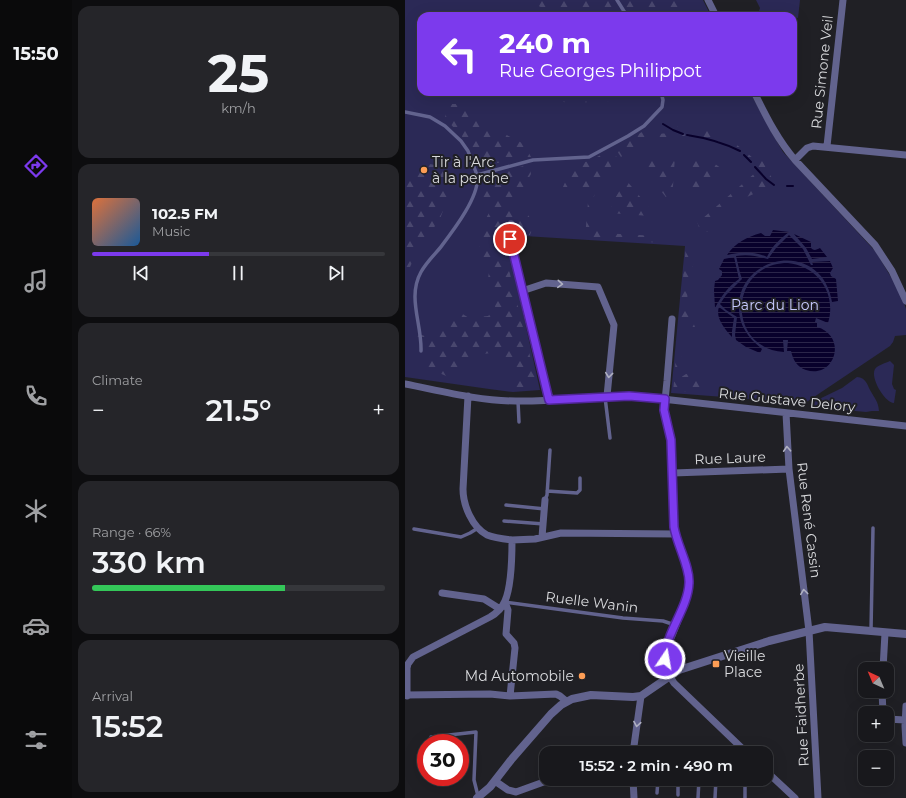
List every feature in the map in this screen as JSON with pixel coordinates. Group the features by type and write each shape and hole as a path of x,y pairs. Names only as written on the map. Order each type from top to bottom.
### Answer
{"street":[{"path":"708,0 714,12"},
{"name":"Rue Simone Veil","path":"827,146 843,0"},
{"path":"756,96 778,139 795,160 875,245 892,271 906,300"},
{"path":"795,160 810,146 827,146 906,155"},
{"path":"511,224 510,239 549,400"},
{"path":"522,291 546,283 598,287 614,325 606,396"},
{"path":"672,319 664,410 671,440 675,534 688,572 689,582 687,593 667,648 665,659 672,679 740,746"},
{"name":"Rue Gustave Delory","path":"405,384 498,400 519,401 629,396 906,426"},
{"path":"468,396 463,494 466,507 478,528 488,535 501,539 512,540 543,537 561,533 675,534"},
{"name":"Rue René Cassin","path":"786,413 789,469 809,631"},
{"name":"Rue Laure","path":"673,473 789,469"},
{"path":"543,537 545,500"},
{"path":"512,540 511,560 505,602 491,617 407,659 406,696 483,694 510,696 556,694 566,701"},
{"path":"442,593 484,599 500,609"},
{"path":"505,602 508,610 506,634 514,643 515,648 510,696"},
{"path":"478,798 495,781 531,736 557,708 566,701 577,697 591,695 641,696 655,686 672,679 682,668 769,641 828,627 905,635"},
{"name":"Rue Faidherbe","path":"809,631 818,798"},
{"path":"883,662 885,633"},
{"path":"634,746 641,696"},
{"path":"906,706 906,743"},
{"path":"894,719 905,720"},
{"path":"773,778 795,798"},
{"path":"495,781 508,790 516,792 539,784"},
{"path":"633,786 634,798"}],"lane":[{"path":"617,0 624,12"},
{"path":"477,175 533,160 589,157 644,126 662,107 662,96"},
{"path":"405,112 430,117 445,126 461,141 468,151 477,175 477,186 471,203 444,243 424,268 418,280 415,297 421,351"},
{"path":"606,396 610,438"},
{"path":"519,401 519,422"},
{"path":"545,500 550,450"},
{"path":"547,491 577,493 580,490 579,478"},
{"path":"506,506 545,510"},
{"path":"504,521 544,524"},
{"path":"414,529 461,537 470,534 478,528"},
{"path":"871,631 873,528"},
{"name":"Ruelle Wanin","path":"505,602 623,618 663,621 675,625"},
{"path":"454,734 476,732 474,780 478,798"},
{"path":"657,793 658,786"},
{"path":"678,786 678,795"},
{"path":"698,798 699,786"},
{"path":"715,798 716,786"},
{"path":"745,786 745,798"}],"green space":[{"name":"Parc du Lion","path":"405,0 703,0 709,12 417,12 417,96 752,96 783,152 876,252 901,294 906,309 906,335 895,336 890,346 805,403 671,393 685,246 508,235 506,236 540,390 513,392 405,377"},
{"path":"528,0 685,0 691,12 551,12"},
{"path":"756,0 800,0 798,18 797,12 759,11 760,8"},
{"path":"542,96 628,96 611,101 571,103 549,100"},
{"path":"447,104 456,104 499,131 524,144 531,157 481,166 466,141 445,119"},
{"path":"681,125 685,136 651,140 643,143 621,157 615,148 618,144 644,131 657,134 670,133"},
{"path":"685,126 715,133 739,146 755,160 750,165 734,149 722,143 688,137"},
{"path":"611,149 618,159 605,174 597,188 591,206 589,226 603,226 601,233 658,236 664,243 585,238 589,190 562,190 571,169 579,163 590,161"},
{"path":"675,156 672,201 669,201 641,166 653,160"},
{"path":"693,156 711,161 725,172 694,202 690,201"},
{"path":"762,160 774,182 769,187 727,206 711,225 708,232 700,230 696,219 698,216 702,219 755,173 752,169"},
{"path":"419,164 433,165 442,170 448,178 447,201 439,221 427,236 416,254 410,267 409,278 405,286 405,173"},
{"path":"529,165 531,174 522,195 512,197 514,211 528,215 534,224 530,235 506,233 501,225 495,228 501,237 538,389 513,390 514,366 495,354 483,354 477,357 451,378 425,367 426,342 405,339 405,333 428,336 461,313 469,318 488,316 496,309 487,285 489,272 478,261 484,222 495,202 479,195 483,186 484,177"},
{"path":"626,180 652,211 650,216 609,213 614,200"},
{"path":"686,246 697,252 691,272 687,295 689,311 695,327 688,331 685,327 678,331"},
{"path":"676,348 685,363 675,370"},
{"path":"890,361 894,365 892,384 896,390 894,403 890,402 882,394 874,378 875,369"},
{"path":"686,374 695,375 703,384 700,392 673,391 674,382"},
{"path":"857,377 866,382 877,402 879,411 866,412 813,407 810,405 811,403 842,388"}],"shaded area":[{"path":"773,230 789,232 771,249 767,257 747,253 727,255 734,247 751,236 761,233 765,236 770,236"},
{"path":"794,234 811,242 811,248 813,250 820,248 827,257 812,259 806,248"},
{"path":"789,235 803,249 811,265 813,265 812,262 830,261 833,268 830,273 831,276 836,279 838,301 832,302 829,290 823,279 818,273 807,265 794,261 781,261 768,264 757,271 748,280 742,291 739,312 742,324 748,335 762,349 760,353 746,347 736,340 735,335 737,317 720,304 726,295 742,279 736,256 745,255 768,259 776,248"},
{"path":"734,257 739,279 725,292 715,308 715,281 722,275 722,271 719,269 724,259"},
{"path":"788,263 799,265 816,276 823,283 830,302 828,323 816,318 815,322 817,323 817,327 827,332 832,339 835,347 834,355 830,363 824,368 816,371 803,369 798,365 794,360 791,351 787,351 788,340 783,340 784,352 765,347 751,336 744,322 742,306 745,290 754,276 768,267"},
{"path":"719,307 734,318 732,337 724,327 718,315"}],"waterway":[{"path":"663,124 683,134"},
{"path":"687,135 714,141 740,151"},
{"path":"744,155 751,162"},
{"path":"755,167 774,185"},
{"path":"787,186 793,186"}],"place":[{"name":"Tir à l'Arc à la perche","path":"424,170"},
{"name":"Vieille Place","path":"716,664"},
{"name":"Md Automobile","path":"582,676"}],"route":[{"path":"510,239 549,400 605,396 644,396 665,399 664,410 671,440 674,527 688,572 689,588 667,648 665,659"}]}
